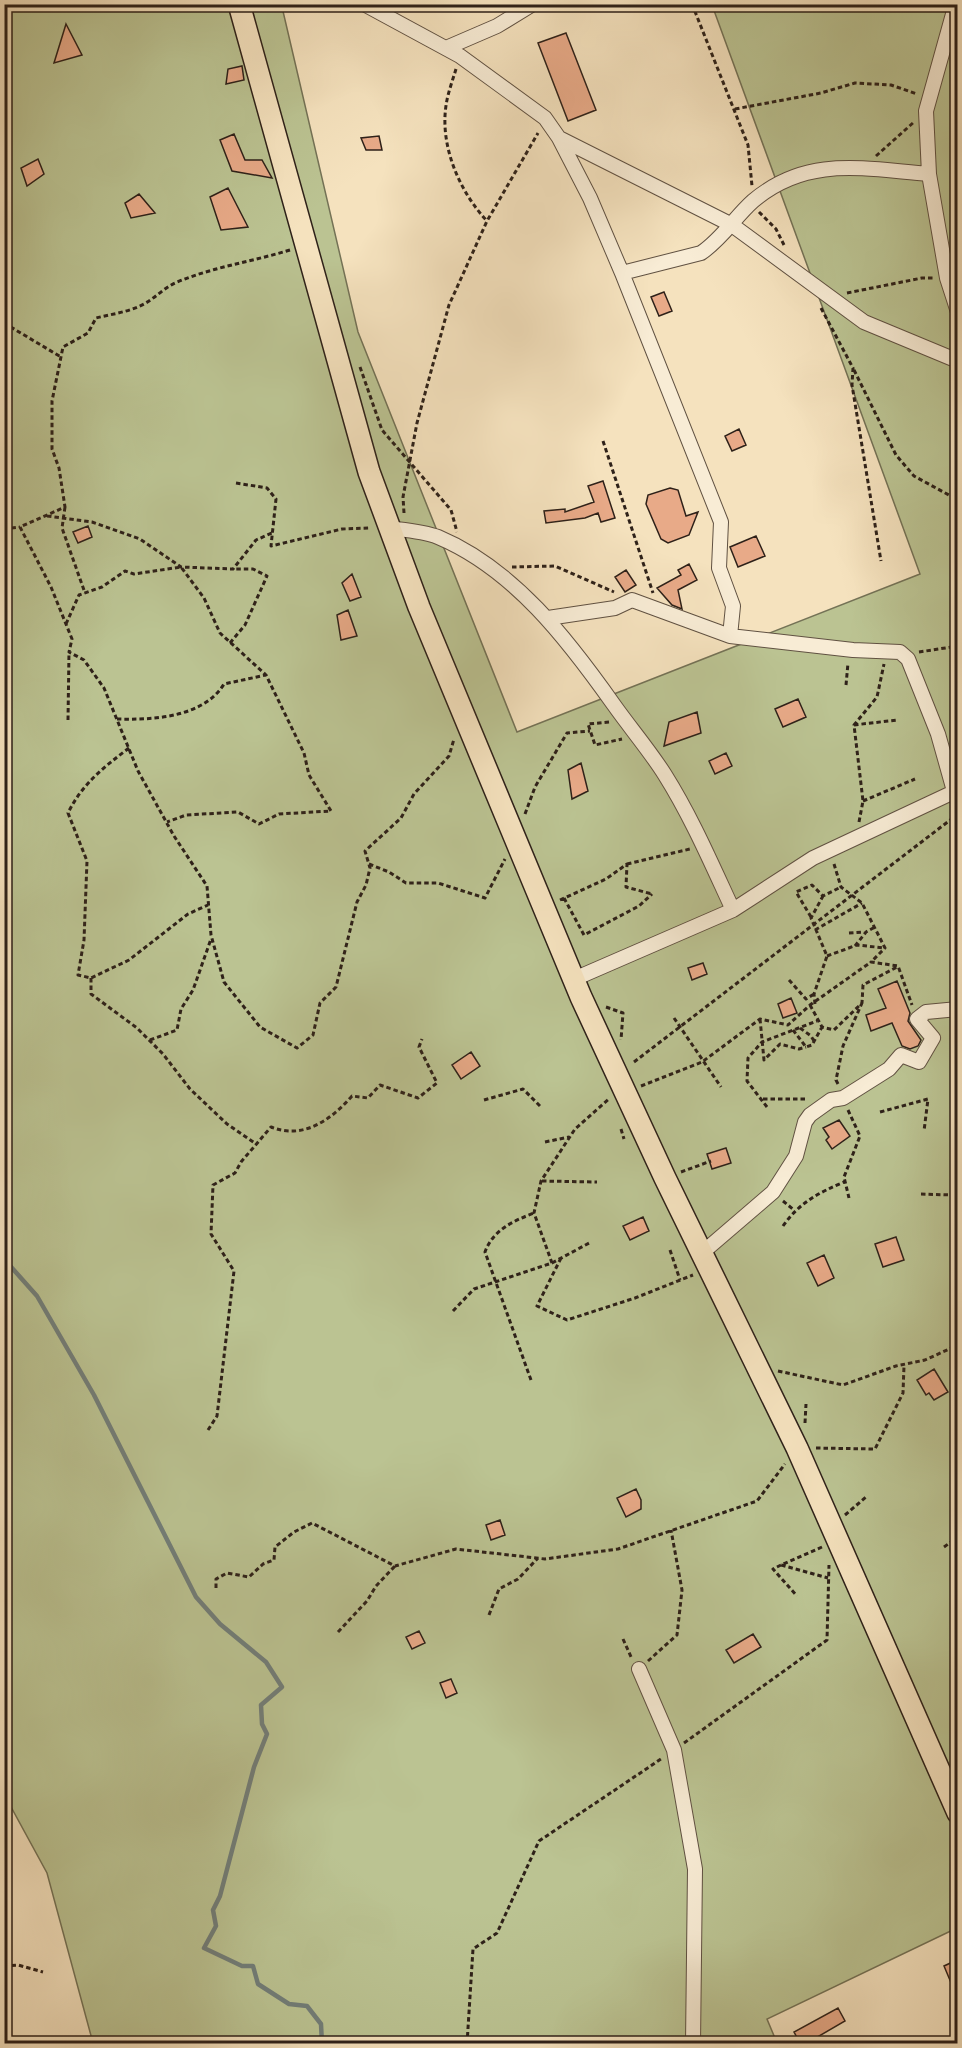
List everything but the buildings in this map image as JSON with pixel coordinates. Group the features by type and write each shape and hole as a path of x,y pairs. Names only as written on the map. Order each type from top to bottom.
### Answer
{"main road":[{"path":"239,4 369,472 397,529 462,711 542,909 665,1178 797,1448 833,1536 957,1813"}],"street":[{"path":"364,4 460,56 545,118 559,138 590,198 622,273 721,522 719,568 733,606 730,636"},
{"path":"446,48 497,26 533,4"},
{"path":"955,7 926,105 929,174 947,278 957,312"},
{"path":"559,138 732,225 864,322 957,361"},
{"path":"622,273 701,253 754,201 789,177 803,172 814,169 861,169 929,174"},
{"path":"397,529 437,537 463,551 489,567 548,618 583,660 664,774 704,845 733,910"},
{"path":"548,618 615,608 632,600 730,636 852,650 887,650 905,655 938,734 956,790 813,858 733,910 574,979"},
{"path":"705,1261 773,1192 800,1148 805,1122 837,1099 889,1069 901,1054 920,1062 933,1038 917,1018 926,1012 957,1009"},
{"path":"639,1669 674,1750 695,1869 693,2043"}],"path":[{"path":"692,4 724,80 728,100 735,109 748,145 754,201 760,215 776,230 785,247"},
{"path":"460,56 446,102 448,147 457,178 472,205 487,222"},
{"path":"735,109 821,93 855,82 891,85 926,105 861,169"},
{"path":"236,483 267,488 276,499 271,546 342,529 397,529 417,423 449,305 487,222 545,118"},
{"path":"85,593 62,528 65,507 52,440 52,401 63,347 88,333 96,318 125,312 145,303 172,284 229,264 249,263 306,244"},
{"path":"827,295 922,278 947,278"},
{"path":"806,280 896,455 914,476 957,500"},
{"path":"4,323 61,357"},
{"path":"359,364 382,430 451,510 463,551"},
{"path":"853,368 852,385 881,561"},
{"path":"603,441 654,596"},
{"path":"4,529 20,527 65,507"},
{"path":"45,516 92,522 140,539 181,567 204,598 220,633 266,675 303,753 309,775 332,811 279,814 259,824 238,812 186,815 167,822"},
{"path":"20,527 51,587 72,639 69,651 68,720"},
{"path":"233,569 256,540 272,533"},
{"path":"952,563 957,560"},
{"path":"489,567 555,566 632,600"},
{"path":"66,624 79,595 102,587 125,571 134,574 181,567 253,569 267,576 245,625 230,643"},
{"path":"905,655 957,646"},
{"path":"846,685 852,650"},
{"path":"69,651 84,660 104,688 129,748 167,822 207,886 212,938 224,982 260,1027 297,1048 313,1035 320,1003 336,987 357,902 366,885 369,864 365,851 401,818 414,794 449,756 462,711"},
{"path":"117,719 150,720 197,708 219,692 224,684 266,675"},
{"path":"882,681 877,697 854,725 863,801 915,779"},
{"path":"854,725 897,720"},
{"path":"626,722 588,724 595,745 636,735"},
{"path":"369,864 389,872 406,883 438,883 485,898 514,840 535,787 567,733 590,730"},
{"path":"129,748 96,774 77,795 68,813 87,861 84,940 78,975 92,978 129,960 188,914 208,905"},
{"path":"634,1062 957,814"},
{"path":"542,909 606,879 627,864 704,845"},
{"path":"813,858 817,862 835,865 841,888 862,903 885,948"},
{"path":"564,898 584,935 630,911 652,894 626,887 627,864"},
{"path":"823,896 812,885 796,892 811,918 827,956 812,1004 817,1021 822,1027 834,1030 862,1003"},
{"path":"811,918 823,896 841,888"},
{"path":"815,930 862,903"},
{"path":"855,946 866,932 875,927"},
{"path":"849,933 866,932"},
{"path":"150,1040 177,1030 181,1009 193,990 200,964 212,938"},
{"path":"827,956 855,946 885,948"},
{"path":"552,1263 534,1213 541,1180 571,1136 610,1099 702,1062 760,1019 788,1025 812,1004 871,962 885,948"},
{"path":"871,962 898,966"},
{"path":"849,1198 844,1182 860,1136 837,1099 836,1080 843,1046 862,1003 863,985 898,966"},
{"path":"898,966 917,1018"},
{"path":"92,978 91,994 150,1040 190,1089 227,1124 256,1144"},
{"path":"789,980 806,999 814,994"},
{"path":"674,1018 721,1087"},
{"path":"760,1019 764,1060 780,1044 799,1049 806,1047 814,1041 822,1027"},
{"path":"767,1107 747,1081 748,1058 762,1042 817,1021"},
{"path":"800,1028 814,1041"},
{"path":"793,1030 806,1047"},
{"path":"208,1430 217,1416 234,1271 211,1234 213,1185 235,1173 271,1127 286,1133 320,1125 340,1110 352,1096 368,1098 380,1085 418,1098 437,1083 419,1047 422,1039"},
{"path":"484,1100 523,1089 542,1108"},
{"path":"763,1099 837,1099"},
{"path":"880,1112 928,1099 924,1131"},
{"path":"545,1142 571,1136"},
{"path":"665,1178 711,1161"},
{"path":"541,1180 597,1182"},
{"path":"783,1226 794,1210 810,1198 844,1182"},
{"path":"921,1194 952,1194 957,1198"},
{"path":"531,1380 485,1252 490,1239 513,1221 534,1213"},
{"path":"453,1311 474,1289 498,1283 552,1263 591,1242"},
{"path":"670,1250 680,1280"},
{"path":"561,1258 537,1306 567,1320 635,1298 680,1280 705,1261"},
{"path":"756,1367 843,1385 896,1366 904,1366 957,1345"},
{"path":"338,1632 394,1566 456,1549 538,1558 618,1549 757,1501 797,1448 875,1449 903,1394 904,1366"},
{"path":"952,1420 957,1420"},
{"path":"797,1596 773,1569 833,1536 866,1497"},
{"path":"216,1588 216,1579 227,1573 249,1577 263,1564 274,1560 275,1547 294,1532 312,1523 394,1566"},
{"path":"623,1639 634,1665 639,1669 677,1635 682,1590 671,1530"},
{"path":"467,2043 472,1949 497,1933 539,1841 674,1750 827,1640 828,1578 833,1536"},
{"path":"944,1547 957,1537"},
{"path":"489,1615 499,1589 518,1579 538,1558"},
{"path":"781,1565 828,1578"},
{"path":"4,1966 18,1965 43,1971"}],"green space":[{"path":"4,5 289,5 282,7 358,332 517,732 920,574 712,5 957,5 957,1928 767,2019 777,2043 93,2043 47,1873 4,1794"}],"waterway":[{"path":"4,1259 37,1296 94,1395 196,1597 220,1624 266,1662 282,1687 261,1705 262,1724 267,1734 254,1767 220,1896 213,1910 216,1926 204,1948 242,1966 253,1966 258,1984 289,2004 307,2006 321,2024 322,2044"}]}
